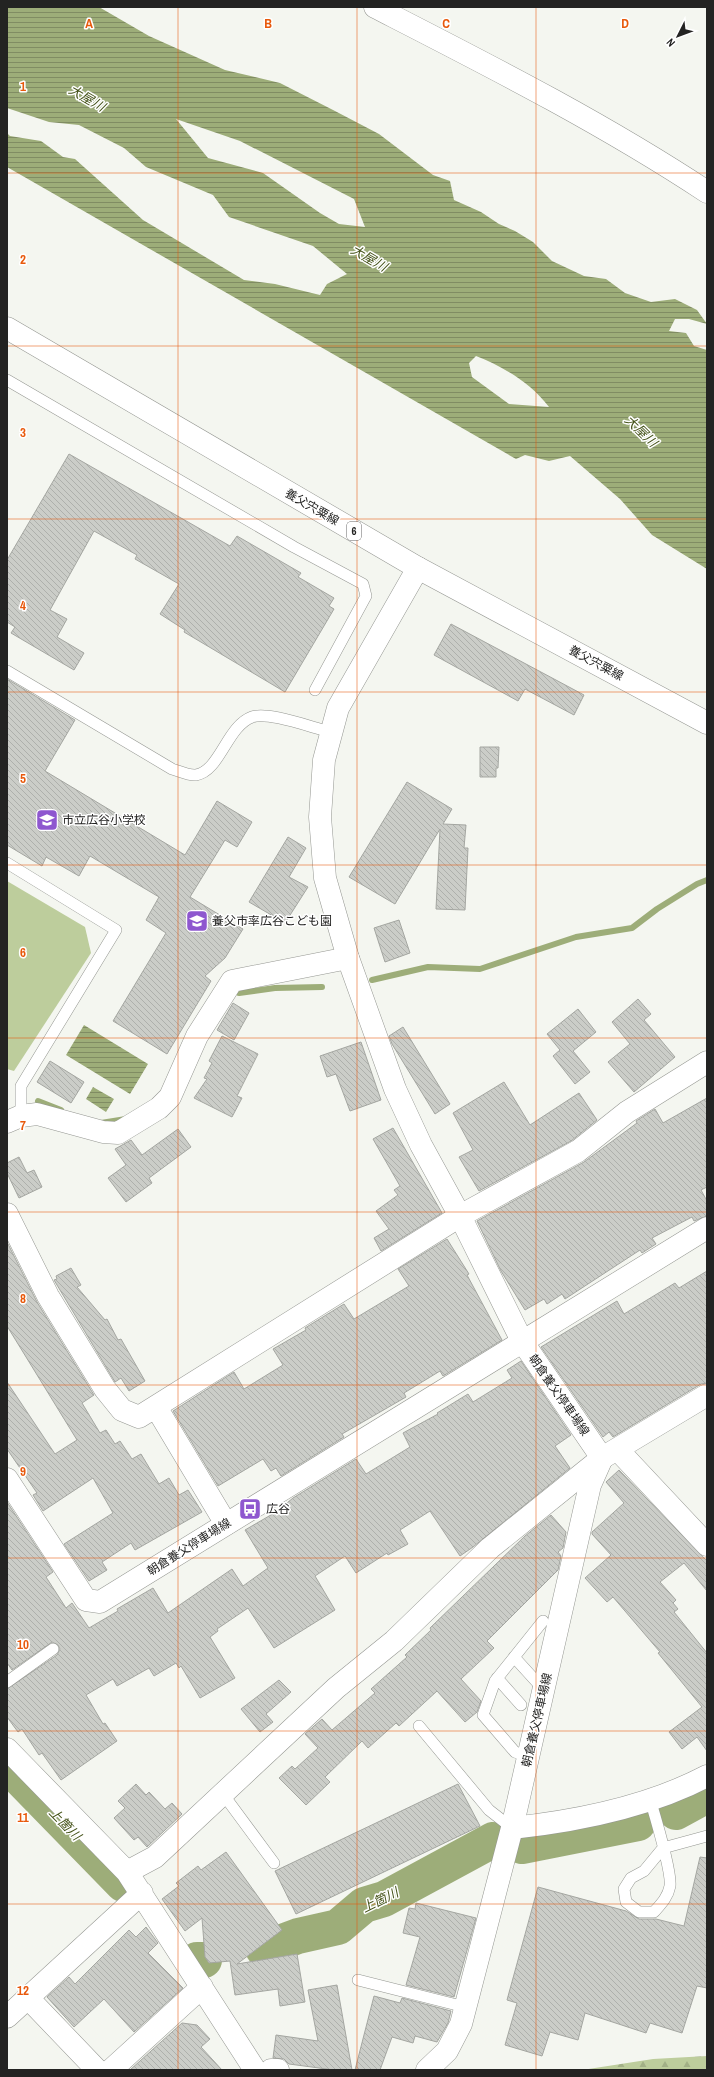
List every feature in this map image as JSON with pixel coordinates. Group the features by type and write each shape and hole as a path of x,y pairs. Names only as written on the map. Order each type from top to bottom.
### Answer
{"street":[{"path":"375,7 507,74 631,144 707,192"},
{"name":"養父宍粟線","path":"7,328 418,568 707,722"},
{"path":"418,568 338,708 330,732 324,760 320,817 325,878 348,958 406,1116 460,1216 522,1341 707,1228"},
{"path":"14,1119 37,1114 103,1132 118,1133 159,1108 170,1097 197,1036 232,981 348,958"},
{"path":"7,1214 48,1296 106,1389 122,1410 139,1417 460,1216 578,1151 627,1112 707,1062"},
{"name":"朝倉養父停車場線","path":"7,1479 86,1600 100,1602 522,1341 610,1454 590,1485 512,1828 461,2024 447,2051 427,2070"},
{"path":"127,1872 155,1857 336,1688 394,1641 490,1548 610,1454 707,1395"},
{"path":"156,1407 226,1524"},
{"path":"610,1454 707,1545"},
{"path":"7,1749 127,1872 255,2070"},
{"path":"512,1828 556,1823 608,1812 679,1791 707,1776"},
{"path":"7,2017 142,1893"},
{"path":"111,2070 202,1987"},
{"path":"28,1998 97,2070"},
{"path":"271,2070 278,2070"}],"lane":[{"path":"7,380 288,543 363,584 366,596 315,690"},
{"path":"7,671 172,769 195,775 207,771 237,728 253,716 277,717 330,732"},
{"path":"7,863 116,930 21,1086 14,1119"},
{"path":"528,1757 515,1752 483,1715 497,1678 543,1621"},
{"path":"7,1682 53,1649"},
{"path":"514,1657 544,1690"},
{"path":"497,1678 521,1705"},
{"path":"419,1726 489,1810 512,1828"},
{"path":"223,1794 274,1863"},
{"path":"650,1799 663,1848 670,1886 664,1900 654,1912 639,1912 626,1902 624,1889 631,1878 644,1871 663,1848 707,1836"},
{"path":"358,1980 465,2006"}],"green space":[{"path":"7,881 85,927 91,953 14,1071 7,1069"},
{"path":"707,2056 707,2070 582,2070 653,2059"}],"water":[{"name":"大屋川","path":"7,7 99,7 149,36 225,70 280,83 379,134 433,175 450,181 454,200 481,212 499,224 515,231 533,242 552,261 584,276 606,279 625,293 651,302 675,299 697,310 707,324 689,319 675,319 669,331 686,333 694,346 707,350 707,569 652,535 620,499 570,456 549,461 525,455 516,459 7,167 7,133 10,136 41,141 63,157 75,159 143,220 244,280 275,284 320,295 327,284 347,274 313,246 229,217 213,195 146,167 124,148 79,125 49,122 7,108","holes":["176,119 240,141 354,199 365,227 339,224 320,213 263,173 208,158","476,356 497,365 525,383 534,390 549,407 509,404 472,377 469,363"]},
{"path":"84,1025 148,1064 130,1094 66,1055"},
{"path":"93,1087 114,1099 106,1112 86,1099"}],"building":[{"path":"69,454 230,546 237,536 301,573 298,577 334,598 329,606 334,609 285,692 184,632 185,630 160,614 179,584 135,559 137,555 94,531 50,610 67,619 57,637 84,653 74,670 11,633 15,627 7,622 7,560"},
{"path":"451,624 584,695 574,715 525,689 518,701 434,655"},
{"path":"7,679 75,720 45,771 185,855 217,801 252,822 237,847 225,840 190,897 243,929 225,958 205,976 211,981 167,1054 113,1021 166,933 146,920 159,897 90,856 79,876 46,857 42,866 7,845"},
{"path":"480,747 499,747 496,777 480,777"},
{"path":"407,782 452,809 443,824 466,825 464,848 468,848 465,910 436,909 440,829 395,904 349,877"},
{"path":"288,837 306,848 289,877 308,887 285,923 249,902"},
{"path":"399,920 410,953 385,962 374,928"},
{"path":"638,999 651,1014 644,1020 675,1057 634,1092 608,1062 630,1044 612,1022"},
{"path":"233,1003 249,1013 234,1040 217,1030"},
{"path":"578,1009 596,1032 573,1051 590,1072 575,1084 553,1056 560,1050 547,1034"},
{"path":"403,1027 450,1104 435,1114 392,1044 389,1036"},
{"path":"222,1036 258,1054 237,1096 242,1098 232,1117 194,1098 207,1079 204,1078 212,1063 209,1061"},
{"path":"361,1042 381,1100 350,1111 336,1074 327,1077 320,1056"},
{"path":"50,1061 84,1082 71,1103 37,1082"},
{"path":"504,1082 530,1125 579,1093 597,1120 571,1141 479,1191 459,1157 473,1150 453,1113"},
{"path":"707,1098 707,1187 701,1190 707,1201 707,1216 694,1221 692,1217 652,1238 656,1244 642,1253 640,1250 565,1299 562,1294 547,1304 544,1299 525,1310 501,1271 477,1221 584,1162 637,1123 636,1121 655,1109 663,1123"},
{"path":"393,1128 442,1213 381,1251 374,1238 389,1229 376,1211 398,1195 394,1190 400,1186 373,1139"},
{"path":"178,1129 191,1147 149,1178 152,1183 126,1202 108,1178 126,1165 115,1149 131,1140 142,1155"},
{"path":"19,1157 27,1173 34,1170 42,1187 19,1198 7,1173 7,1163"},
{"path":"447,1239 469,1274 467,1275 502,1340 443,1376 440,1371 404,1393 406,1397 342,1434 344,1437 281,1476 276,1468 271,1471 263,1459 218,1486 173,1411 234,1372 244,1389 283,1365 273,1349 306,1330 305,1328 344,1304 354,1319 409,1286 398,1269"},
{"path":"7,1242 37,1302 94,1395 82,1403 100,1433 106,1430 115,1444 120,1441 132,1459 141,1454 159,1484 169,1478 179,1495 188,1490 202,1512 135,1550 131,1543 102,1562 107,1570 89,1581 64,1544 113,1513 93,1478 43,1511 33,1495 37,1493 7,1449 7,1382 55,1454 77,1440 7,1326"},
{"path":"71,1268 81,1285 77,1287 105,1320 107,1319 118,1340 121,1339 145,1381 129,1391 121,1378 115,1382 54,1280 57,1279 56,1276"},
{"path":"707,1271 707,1383 701,1384 613,1437 609,1432 603,1437 541,1347 617,1301 624,1314 675,1283 679,1288"},
{"path":"521,1361 571,1435 555,1446 570,1468 473,1547 460,1556 430,1511 400,1530 408,1544 388,1555 387,1553 356,1573 345,1556 315,1576 335,1610 274,1648 248,1608 217,1629 218,1631 210,1637 235,1678 200,1698 181,1666 179,1668 176,1663 154,1676 149,1668 117,1686 113,1679 86,1695 103,1724 105,1723 117,1741 61,1780 42,1753 39,1755 22,1729 18,1732 7,1717 7,1689 57,1655 60,1649 58,1645 52,1642 12,1670 7,1663 7,1502 53,1572 46,1577 66,1608 72,1603 89,1628 118,1611 117,1609 153,1588 168,1613 232,1569 243,1586 268,1568 245,1530 276,1512 293,1498 356,1459 366,1474 410,1447 403,1433 438,1414 437,1413 468,1394 473,1402 512,1378 507,1370"},
{"path":"619,1470 707,1561 707,1591 684,1563 660,1582 676,1600 673,1603 678,1609 674,1612 707,1653 707,1751 697,1737 682,1749 669,1732 702,1707 658,1653 660,1652 613,1597 607,1602 585,1578 611,1555 592,1534 592,1532 624,1503 606,1482"},
{"path":"551,1515 566,1532 563,1548 558,1552 561,1556 558,1570 487,1641 494,1648 461,1679 481,1701 477,1712 465,1722 437,1691 399,1726 396,1723 368,1748 362,1741 325,1777 330,1782 306,1805 279,1778 292,1766 295,1769 318,1748 305,1734 322,1719 332,1730 375,1693 371,1689 407,1657 405,1655 431,1630 430,1628 525,1536"},
{"path":"279,1680 291,1692 266,1714 273,1722 260,1732 241,1709"},
{"path":"136,1784 146,1795 149,1792 165,1809 172,1803 182,1814 147,1847 138,1837 134,1840 114,1818 125,1808 118,1801"},
{"path":"458,1784 480,1826 296,1914 275,1871"},
{"path":"226,1852 282,1930 237,1964 297,1954 305,2002 280,2006 278,1989 235,1995 230,1961 209,1963 205,1957 202,1918 185,1931 162,1899 179,1886 176,1883 198,1866 201,1870"},
{"path":"700,1857 707,1858 707,1988 697,1986 682,2033 650,2023 646,2033 585,2013 578,2040 550,2032 542,2056 505,2045 517,2003 507,2000 538,1887 626,1911 639,1919 656,1919 684,1926"},
{"path":"416,1903 476,1918 454,1997 406,1985 420,1937 403,1933 409,1908 415,1909"},
{"path":"146,1927 158,1943 148,1953 183,1988 134,2032 104,1999 74,2027 47,1997 69,1977 75,1984 129,1930 136,1937"},
{"path":"337,1985 352,2070 334,2070 289,2064 284,2059 273,2058 276,2035 318,2041 308,1990"},
{"path":"374,1996 400,2003 402,1998 451,2011 448,2023 437,2042 415,2036 413,2043 392,2037 380,2070 355,2070"},
{"path":"182,2023 197,2025 210,2039 201,2047 222,2070 130,2070"}],"waterway":[{"path":"372,980 428,967 480,969 576,937 632,928 657,909 697,884 707,880"},
{"path":"239,993 275,988 322,987"},
{"path":"38,1101 61,1110"},
{"path":"101,1123 126,1119"},
{"name":"上箇川","path":"7,1765 123,1884"},
{"name":"上箇川","path":"676,1812 707,1795"},
{"name":"上箇川","path":"522,1846 638,1823"},
{"name":"上箇川","path":"263,1949 298,1936 338,1927 364,1905 384,1899 493,1840"},
{"name":"上箇川","path":"197,1960 204,1960"}],"place":[{"name":"市立広谷小学校","path":"47,820"},
{"name":"養父市率広谷こども園","path":"197,921"},
{"name":"広谷","path":"250,1509"}]}
